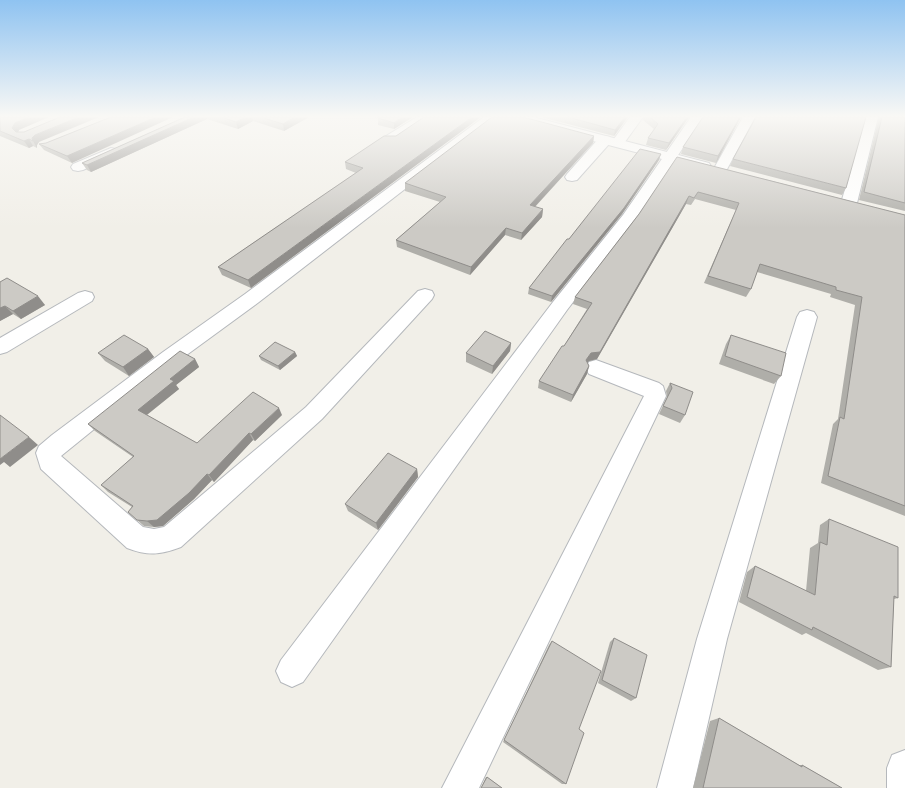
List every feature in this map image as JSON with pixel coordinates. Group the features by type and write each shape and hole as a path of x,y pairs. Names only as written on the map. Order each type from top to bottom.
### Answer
{"street":[{"path":"78,167 107,154"},
{"path":"425,295 314,413 171,538 154,542 137,539 50,462 48,453 60,442 170,357 252,298 443,154"},
{"path":"572,177 598,154"},
{"path":"657,154 735,174"},
{"path":"292,671 560,306 629,218 672,154"},
{"path":"720,170 729,154"},
{"path":"849,203 862,154"},
{"path":"834,199 863,207"},
{"path":"0,347 85,297"},
{"path":"675,788 712,639 807,317"},
{"path":"460,788 655,396 655,392 651,389 596,368"},
{"path":"904,788 905,768"}],"building":[{"path":"62,154 72,154 67,156"},
{"path":"103,154 112,154 87,165 82,163"},
{"path":"357,154 421,154 248,280 218,267 363,168 345,162"},
{"path":"444,154 578,154 530,205 543,209 522,233 506,228 471,267 396,240 446,197 405,183"},
{"path":"636,154 661,154 624,208 552,296 529,288 567,239 569,239"},
{"path":"709,154 719,154 718,156"},
{"path":"736,154 856,154 846,188 733,159"},
{"path":"873,154 905,154 905,203 864,192"},
{"path":"677,157 905,215 905,506 828,476 840,417 844,419 862,297 836,290 836,287 760,264 751,289 708,276 739,203 698,192 694,198 689,196 600,352 591,353 586,360 589,366 573,395 539,381 592,303 575,297 639,214"},
{"path":"7,278 38,296 13,311 5,306 0,308 0,282"},
{"path":"485,331 511,343 493,366 466,353"},
{"path":"124,335 148,349 123,367 98,353"},
{"path":"731,335 786,353 781,376 725,356"},
{"path":"275,342 295,352 278,366 259,356"},
{"path":"180,351 195,359 170,379 174,381 138,410 197,443 253,392 279,408 251,434 249,433 209,475 207,474 189,493 157,520 137,520 128,512 133,506 101,485 134,456 88,424"},
{"path":"670,383 693,392 685,415 663,406 672,388"},
{"path":"0,415 29,437 0,459"},
{"path":"388,453 417,469 376,523 345,504"},
{"path":"829,519 898,547 898,598 894,596 891,667 813,627 812,630 747,597 755,566 815,595 820,542 827,545"},
{"path":"614,638 647,655 636,698 602,680"},
{"path":"552,641 601,671 579,729 584,733 566,784 504,740"},
{"path":"719,718 802,767 802,765 842,788 703,788"},
{"path":"487,777 502,788 481,788"}]}
